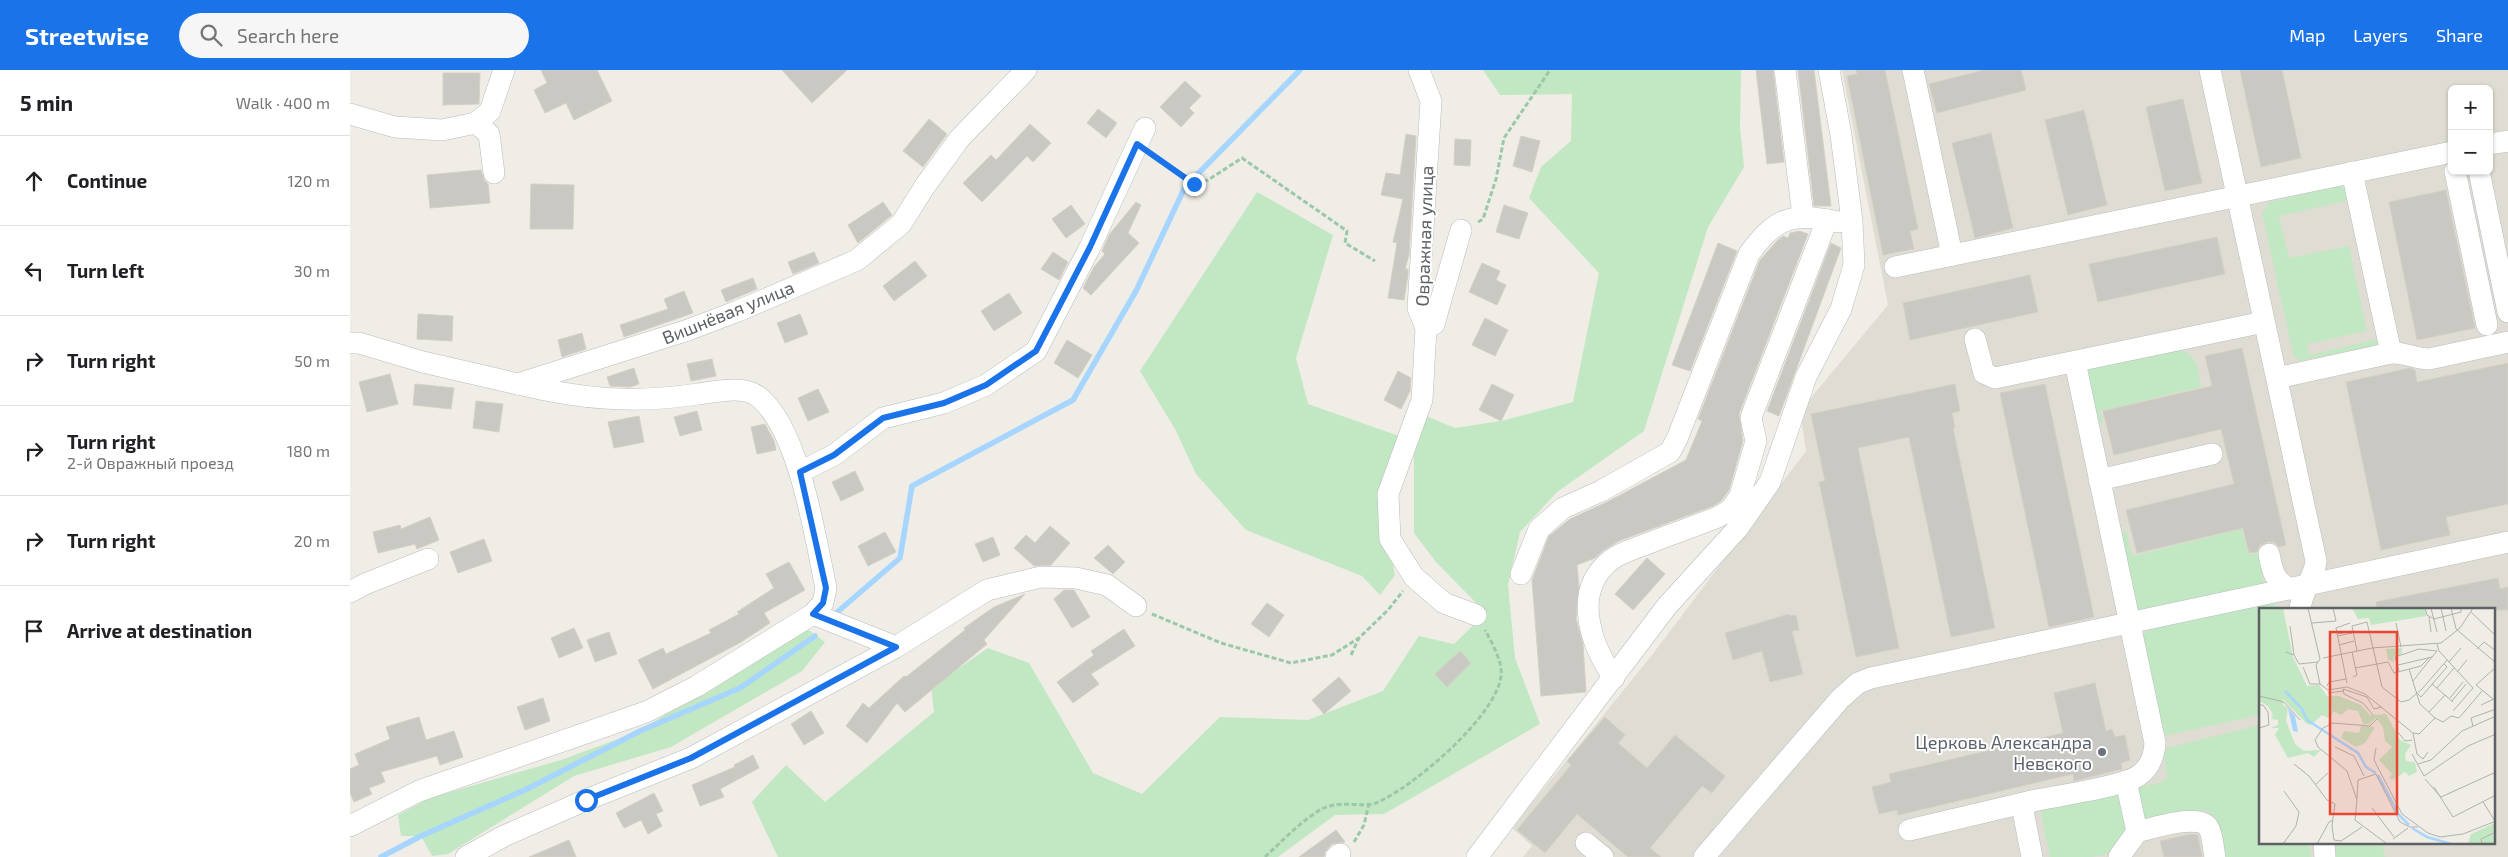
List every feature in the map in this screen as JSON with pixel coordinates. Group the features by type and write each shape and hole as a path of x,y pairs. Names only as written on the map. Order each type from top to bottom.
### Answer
{"street":[{"path":"350,114 395,127 442,130 476,123 490,111 504,70"},
{"name":"Вишнёвая улица","path":"518,384 688,330 857,260 901,224 925,186 960,138 1026,70"},
{"name":"Овражная улица","path":"1419,70 1430,100 1418,308 1426,328 1422,400 1388,494 1390,539 1414,577 1444,604 1476,615"},
{"path":"1785,70 1803,216"},
{"path":"1477,857 1667,606 1738,528 1770,482 1806,377 1841,309 1854,265 1852,225 1841,135 1829,70"},
{"path":"1913,70 1952,256"},
{"path":"2210,70 2316,561 2315,571 2299,587 2300,608"},
{"path":"476,123 489,134 494,173"},
{"path":"800,472 834,455 883,418 944,403 986,385 1036,351 1090,247 1141,136"},
{"path":"2493,143 2508,141"},
{"path":"1895,267 2448,154"},
{"path":"2352,172 2391,353"},
{"path":"2456,175 2487,325"},
{"path":"2480,175 2508,312"},
{"path":"1521,574 1539,529 1563,508 1602,491 1670,452 1678,439 1749,254 1768,230 1782,222 1803,216 1852,225"},
{"path":"1614,678 1601,660 1592,637 1588,605 1591,588 1610,560 1718,517 1730,510 1740,496 1756,441 1751,418 1752,412 1827,220"},
{"path":"1426,328 1434,324 1461,230"},
{"path":"1975,339 1984,372 1995,378 2264,322"},
{"path":"2277,378 2391,353 2401,352 2419,359 2429,359 2508,342"},
{"path":"350,343 360,343 423,362 563,395 616,400 673,398 734,389 759,396 776,416 800,472 826,588 823,603 813,614 697,686 646,712 419,791 350,826"},
{"path":"1909,830 2126,781 2137,777 2149,766 2153,759 2155,744 2075,362"},
{"path":"2099,480 2212,454"},
{"path":"1704,857 1840,700 1858,684 1871,678 2508,542"},
{"path":"2269,554 2276,579 2282,585 2299,587"},
{"path":"350,592 365,584 428,559"},
{"path":"466,857 504,836 586,800 691,758 896,647 988,590 1042,577 1076,578 1107,585 1136,606"},
{"path":"813,614 896,647"},
{"path":"2126,781 2137,832"},
{"path":"2032,801 2026,805 2023,811 2032,857"},
{"path":"2118,857 2137,832 2198,820 2204,822 2209,828 2216,857"},
{"path":"1586,843 1603,857"},
{"path":"2324,844 2325,857"}],"path":[{"path":"1461,230 1483,220 1496,179 1504,138 1550,70"},
{"path":"1141,136 1194,184 1208,180 1242,158 1347,231 1345,243 1375,261"},
{"path":"1136,606 1172,624 1221,643 1291,663 1332,655 1360,638 1388,610 1414,577"},
{"path":"1265,857 1322,809 1341,803 1374,804 1421,776 1480,719 1496,695 1502,675 1495,649 1476,615"},
{"path":"1351,654 1360,638"},
{"path":"1338,856 1357,839 1364,826 1369,804"}],"shaded area":[{"path":"1842,70 2508,70 2508,857 1523,857 1532,846 1512,828 1652,655 1806,451 1800,411 1888,305"}],"green space":[{"path":"1483,70 1741,70 1740,127 1744,167 1708,227 1644,431 1557,492 1520,532 1508,585 1515,658 1540,724 1384,814 1335,815 1278,857 778,857 752,802 786,765 825,802 934,712 931,685 933,686 988,648 1029,663 1093,773 1142,794 1220,717 1308,720 1383,691 1419,636 1454,644 1486,613 1436,562 1414,533 1414,450 1426,416 1455,428 1501,421 1573,402 1599,273 1529,198 1541,167 1571,141 1572,94 1500,95"},
{"path":"2339,186 2348,191 2352,200 2279,216 2289,258 2349,246 2367,331 2307,344 2309,355 2382,338 2376,345 2299,361 2293,354 2262,213 2270,202"},
{"path":"1257,192 1333,235 1296,358 1308,404 1399,436 1383,515 1395,575 1380,595 1362,576 1246,530 1196,474 1175,429 1140,371"},
{"path":"2180,350 2186,352 2194,360 2201,387 2100,411 2103,423 2094,425 2085,374 2089,369"},
{"path":"2242,529 2248,555 2258,552 2264,584 2139,615 2118,532 2126,530 2132,556"},
{"path":"2265,603 2273,604 2280,608 2259,608 2259,715 2168,735 2162,734 2142,639 2143,633 2153,628"},
{"path":"806,628 825,642 802,671 671,747 574,776 448,854 432,856 421,836 401,836 398,815 430,798 561,760 640,731 772,644"},
{"path":"2259,725 2259,844 2309,844 2311,857 2222,857 2214,818 2208,811 2145,823 2137,788 2167,779 2164,756 2167,748"},
{"path":"2119,791 2128,830 2112,853 2092,857 2050,857 2040,808"},
{"path":"2335,844 2382,844 2385,857 2336,857"}],"building":[{"path":"541,70 597,70 612,101 574,120 566,103 545,113 534,90 547,83"},
{"path":"782,70 847,70 812,103"},
{"path":"1756,70 1773,70 1784,162 1767,164"},
{"path":"1798,70 1814,70 1831,206 1814,206"},
{"path":"1856,70 1885,70 1918,229 1910,231 1914,249 1883,255 1847,76 1857,74"},
{"path":"1984,70 2021,70 2026,90 1937,113 1929,84"},
{"path":"2240,70 2282,70 2301,158 2261,167"},
{"path":"443,73 480,73 479,104 443,105"},
{"path":"1185,81 1201,96 1189,108 1194,113 1181,127 1160,107"},
{"path":"2183,99 2202,183 2165,191 2146,107"},
{"path":"1098,109 1117,123 1106,138 1087,123"},
{"path":"2084,110 2107,205 2068,215 2045,120"},
{"path":"929,119 947,134 923,167 903,151"},
{"path":"1030,124 1051,143 1033,162 1027,156 982,202 963,183 991,155 996,160"},
{"path":"1991,133 2013,228 1975,238 1952,143"},
{"path":"1406,134 1416,136 1409,255 1405,269 1408,269 1408,275 1404,300 1388,298 1397,243 1393,242 1403,199 1381,195 1386,173 1400,175"},
{"path":"1521,136 1540,141 1532,172 1513,166"},
{"path":"1455,139 1471,140 1470,166 1454,165"},
{"path":"481,170 484,180 488,184 490,203 430,208 427,175"},
{"path":"531,184 574,185 573,229 530,229"},
{"path":"2446,190 2475,328 2417,340 2389,202"},
{"path":"883,202 892,215 858,243 848,225"},
{"path":"1136,202 1141,205 1128,233 1139,243 1091,295 1083,288 1094,267 1105,254 1102,251 1109,235"},
{"path":"1071,205 1085,224 1066,238 1052,219"},
{"path":"1504,205 1528,213 1519,239 1496,232"},
{"path":"1799,231 1808,234 1739,414 1743,441 1729,490 1721,501 1713,506 1619,541 1595,558 1577,565 1579,587 1576,619 1583,644 1586,692 1541,696 1532,580 1549,536 1570,519 1607,502 1686,460 1702,421 1698,419 1760,260 1783,236 1788,238 1790,233"},
{"path":"2217,237 2225,274 2098,302 2089,264"},
{"path":"1718,243 1737,251 1690,371 1672,365"},
{"path":"1831,243 1841,248 1779,416 1767,411"},
{"path":"814,252 819,263 793,274 788,262"},
{"path":"1053,252 1068,262 1059,280 1041,269"},
{"path":"915,261 927,276 894,301 883,286"},
{"path":"1482,263 1500,271 1496,280 1506,285 1497,305 1469,292"},
{"path":"2030,275 2038,312 1910,340 1903,303"},
{"path":"753,278 757,289 726,302 721,290"},
{"path":"684,291 693,313 624,337 620,325 668,309 664,299"},
{"path":"1009,293 1022,313 994,331 981,311"},
{"path":"418,314 453,316 452,341 417,339"},
{"path":"800,314 808,334 785,343 777,323"},
{"path":"1485,318 1508,330 1495,356 1472,345"},
{"path":"582,333 586,349 562,357 558,340"},
{"path":"1067,340 1092,355 1078,378 1054,363"},
{"path":"2242,348 2286,545 2279,547 2274,542 2266,542 2260,545 2257,552 2249,553 2243,528 2137,553 2126,510 2234,484 2221,429 2114,455 2103,411 2212,386 2205,356"},
{"path":"712,359 716,376 691,381 687,364"},
{"path":"2508,363 2508,504 2446,517 2450,535 2381,550 2346,382 2410,368 2415,370 2417,382"},
{"path":"634,368 639,384 630,387 610,386 607,377"},
{"path":"1398,371 1411,378 1410,391 1401,409 1384,400"},
{"path":"390,374 398,404 367,412 359,382"},
{"path":"415,384 454,388 451,409 413,405"},
{"path":"1492,384 1514,395 1501,421 1479,410"},
{"path":"1955,384 1960,411 1952,413 1955,428 1953,428 1995,628 1951,637 1909,437 1858,448 1899,648 1856,657 1819,482 1825,481 1811,414"},
{"path":"2045,384 2094,617 2049,627 2000,393"},
{"path":"818,389 829,412 808,421 798,398"},
{"path":"476,401 503,404 499,432 473,428"},
{"path":"697,411 702,430 680,436 674,417"},
{"path":"639,416 644,442 614,448 608,422"},
{"path":"765,424 774,441 776,450 757,454 751,427"},
{"path":"855,471 864,490 841,501 832,482"},
{"path":"430,517 439,540 417,549 415,544 378,553 373,532 400,525 401,529"},
{"path":"1050,526 1070,543 1051,565 1034,566 1014,548 1026,535 1035,543"},
{"path":"885,532 896,552 868,566 858,546"},
{"path":"993,537 1000,555 983,562 975,544"},
{"path":"484,539 492,561 458,573 450,552"},
{"path":"1108,545 1125,562 1113,574 1094,558"},
{"path":"1647,558 1665,574 1633,610 1615,594"},
{"path":"789,562 805,590 764,613 770,623 741,642 653,689 638,660 663,648 666,654 711,633 709,630 739,614 737,612 774,588 766,574"},
{"path":"2498,578 2500,589 2508,587 2508,610 2496,610 2496,608 2377,608 2376,602"},
{"path":"1064,590 1074,590 1090,617 1072,628 1054,599"},
{"path":"1025,594 984,640 987,644 905,712 897,703 867,743 846,726 863,703 869,708 904,676 906,677 965,630 964,628 994,607"},
{"path":"1267,603 1284,615 1269,637 1251,624"},
{"path":"1789,614 1790,616 1796,615 1799,630 1792,631 1803,674 1770,682 1762,651 1733,660 1725,633"},
{"path":"574,628 583,648 559,658 551,638"},
{"path":"1124,629 1135,646 1091,674 1099,684 1073,703 1057,682 1094,655 1091,651"},
{"path":"609,632 617,654 595,662 587,640"},
{"path":"1460,651 1471,663 1447,687 1435,674"},
{"path":"1339,677 1351,691 1324,714 1312,700"},
{"path":"2095,683 2106,731 2112,729 2115,737 2125,735 2130,760 2121,763 2122,769 2074,781 2073,774 1898,815 1897,810 1879,814 1872,787 1891,782 1889,774 2063,733 2054,693"},
{"path":"543,698 550,721 525,730 517,707"},
{"path":"811,711 824,733 804,745 791,724"},
{"path":"419,717 426,740 454,731 463,757 440,765 437,756 381,772 385,782 369,788 372,794 354,802 350,793 350,769 359,765 355,754 390,739 386,727"},
{"path":"1605,717 1625,735 1618,743 1647,768 1675,735 1725,776 1712,793 1702,786 1650,848 1661,857 1628,857 1577,814 1545,853 1517,830 1571,765 1567,761"},
{"path":"753,755 759,768 720,789 724,797 700,806 692,785 735,767 734,765"},
{"path":"654,793 663,811 656,814 662,826 648,834 641,820 624,828 616,813"},
{"path":"1336,830 1345,842 1332,844 1325,852 1324,857 1299,857"},
{"path":"2191,834 2198,835 2202,857 2164,857 2160,841"},
{"path":"569,840 576,857 529,857"}],"waterway":[{"path":"835,614 900,558 912,486 1073,400 1136,291 1185,187 1300,70"},
{"path":"381,857 421,836 527,789 640,731 740,688 815,636"}],"place":[{"name":"Церковь Александра Невского","path":"2102,752"}],"route":[{"path":"586,800 691,758 761,722 802,697 896,647 813,614 823,603 826,588 800,472 834,455 883,418 944,403 986,385 1036,351 1090,247 1137,144 1194,184"}]}
